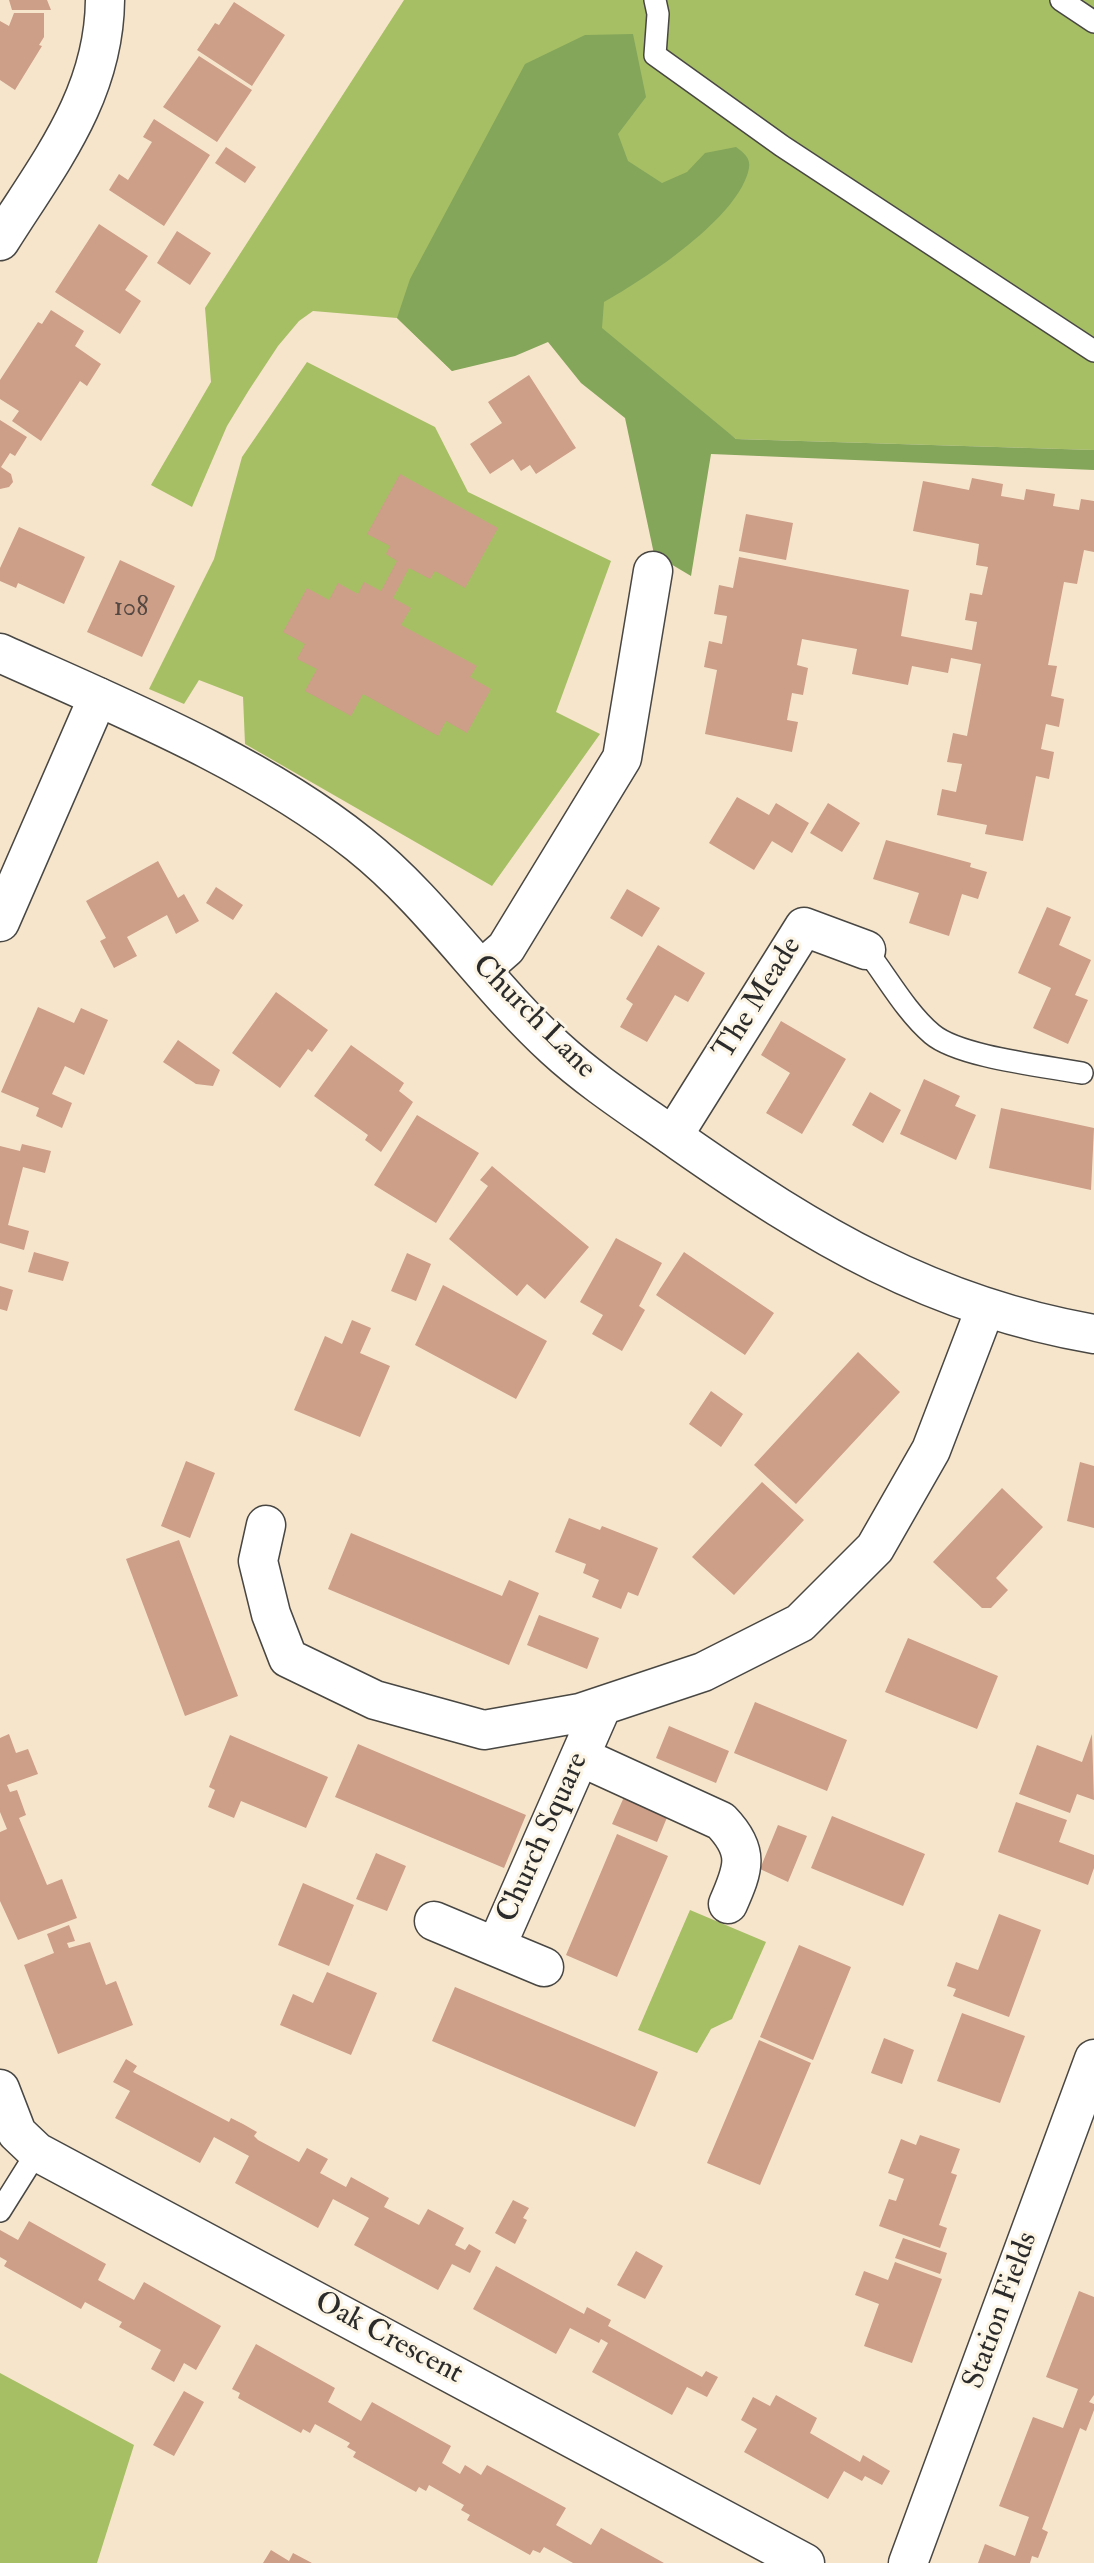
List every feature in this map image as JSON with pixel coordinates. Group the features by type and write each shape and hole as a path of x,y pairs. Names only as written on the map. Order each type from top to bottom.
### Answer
{"street":[{"path":"0,242 77,117 91,87 102,46 105,0"},
{"path":"482,969 506,948 622,758 653,571"},
{"name":"Church Lane","path":"0,653 98,697 242,769 358,843 424,904 553,1046 583,1072 775,1207 919,1284 985,1310 1043,1325 1094,1334"},
{"path":"0,922 98,697"},
{"name":"The Meade","path":"673,1136 804,927 866,950"},
{"path":"266,1525 258,1561 271,1614 288,1658 375,1700 484,1730 580,1713 703,1672 800,1623 875,1548 931,1450 985,1310"},
{"name":"Church Square","path":"434,1921 496,1947 601,1706"},
{"path":"581,1757 721,1821 737,1838 741,1860 739,1879 728,1904"},
{"path":"496,1947 544,1967"},
{"name":"Station Fields","path":"908,2563 1094,2059"},
{"name":"Oak Crescent","path":"0,2090 17,2133 37,2152 805,2563"}],"lane":[{"path":"655,0 658,14 655,55 782,146 1094,351"},
{"path":"1061,0 1094,22"},
{"name":"The Meade","path":"866,950 914,1014 934,1035 960,1049 1082,1073"},
{"path":"0,2211 37,2152"}],"green space":[{"path":"404,0 1094,0 1094,450 736,439 565,318 452,371 397,318 313,311 299,321 278,346 249,390 227,426 192,507 151,485 211,382 205,308"},
{"path":"633,34 646,97 618,134 628,161 662,183 687,172 705,153 736,147 748,158 749,168 742,187 710,226 666,262 604,302 602,328 736,439 1094,450 1094,470 711,454 691,576 654,554 625,418 581,383 548,342 515,356 452,371 397,318 410,279 525,64 585,35"},
{"path":"307,362 435,427 468,492 611,561 556,712 600,734 492,886 245,744 243,697 199,680 184,704 149,689 214,559 242,457"},
{"path":"690,1910 766,1942 732,2019 711,2029 697,2053 638,2030"},
{"path":"0,2373 134,2445 97,2563 0,2563"}],"building":[{"path":"9,0 47,0 51,10 12,10"},
{"path":"234,2 285,35 252,86 197,50 215,23 219,25"},
{"path":"14,13 44,13 44,37 39,45 42,46 15,90 0,80 0,21 9,26"},
{"path":"199,56 252,90 217,142 163,107"},
{"path":"154,119 210,155 164,226 109,190 119,174 128,180 152,142 143,137"},
{"path":"226,147 256,167 245,183 215,163"},
{"path":"99,224 148,256 125,290 141,301 120,334 55,292"},
{"path":"177,231 211,253 190,285 157,263"},
{"path":"51,310 84,331 75,346 101,364 87,386 80,381 41,441 12,421 19,411 0,399 0,380 38,322 42,324"},
{"path":"529,375 576,448 536,474 530,465 521,471 513,459 490,474 470,444 502,423 488,402"},
{"path":"0,420 27,437 15,456 10,453 1,467 11,474 13,482 9,487 0,489"},
{"path":"400,474 498,528 465,588 435,571 430,579 409,568 393,598 411,608 401,625 477,666 470,677 491,689 467,733 446,721 438,736 363,694 351,716 305,691 317,669 297,659 305,644 283,632 307,588 329,600 338,583 358,594 364,582 381,591 397,561 386,554 390,546 367,534"},
{"path":"972,478 1003,484 1001,496 1024,500 1026,489 1055,494 1053,506 1079,510 1081,499 1094,501 1094,552 1084,550 1077,584 1064,582 1048,665 1057,666 1051,696 1064,699 1059,727 1046,724 1041,749 1054,752 1049,779 1036,776 1023,841 985,834 987,825 937,815 942,789 956,792 962,764 947,762 953,733 967,736 981,664 951,658 948,673 912,666 908,685 852,674 857,649 802,639 797,665 808,668 803,695 792,693 787,720 798,722 792,752 705,734 717,670 704,667 709,641 722,644 727,616 714,614 719,585 733,588 739,557 909,590 901,636 972,650 977,622 965,620 970,593 982,595 988,567 976,565 979,544 913,531 923,481 969,490"},
{"path":"746,514 793,523 786,560 739,551"},
{"path":"19,527 85,557 64,604 18,583 16,588 0,581 0,568"},
{"path":"120,560 175,586 142,657 87,632"},
{"path":"737,797 769,815 776,803 809,823 792,853 772,841 754,870 709,843"},
{"path":"828,803 860,823 842,852 810,833"},
{"path":"886,840 971,863 970,867 987,872 978,899 962,894 949,936 909,923 919,893 873,879"},
{"path":"158,861 178,898 184,894 199,921 176,934 167,915 127,937 137,956 114,968 100,941 106,938 86,901"},
{"path":"216,887 243,905 233,920 206,903"},
{"path":"627,889 660,908 642,937 610,918"},
{"path":"1047,907 1071,917 1059,945 1091,960 1075,995 1088,1000 1068,1044 1033,1028 1051,988 1018,973"},
{"path":"658,945 705,973 688,1002 675,995 647,1042 620,1027 633,1004 626,999"},
{"path":"276,992 328,1030 312,1052 308,1049 280,1088 232,1053"},
{"path":"38,1007 74,1023 81,1008 108,1020 84,1075 65,1066 52,1094 72,1103 62,1128 36,1116 39,1108 1,1092"},
{"path":"781,1021 846,1059 802,1134 766,1113 790,1073 761,1055"},
{"path":"178,1040 220,1070 213,1086 196,1084 163,1062"},
{"path":"351,1045 404,1083 399,1091 413,1102 381,1152 365,1140 368,1135 314,1096"},
{"path":"924,1079 960,1096 955,1106 976,1115 956,1160 900,1134"},
{"path":"870,1092 901,1110 883,1143 852,1125"},
{"path":"1001,1108 1094,1128 1091,1190 989,1168"},
{"path":"417,1115 479,1153 436,1223 374,1185"},
{"path":"22,1144 51,1151 45,1173 23,1167 8,1225 29,1231 24,1250 0,1243 0,1146 20,1151"},
{"path":"492,1166 589,1247 545,1299 527,1284 517,1296 449,1239 488,1186 480,1180"},
{"path":"616,1238 662,1263 639,1306 645,1310 622,1351 592,1334 603,1315 580,1302"},
{"path":"34,1252 69,1262 63,1281 28,1272"},
{"path":"684,1252 774,1313 745,1355 656,1295"},
{"path":"407,1253 431,1264 416,1301 391,1291"},
{"path":"443,1285 547,1341 516,1399 415,1345"},
{"path":"0,1286 13,1290 7,1311 0,1309"},
{"path":"352,1320 371,1328 360,1353 390,1366 360,1437 294,1410 325,1336 342,1344"},
{"path":"858,1352 900,1392 796,1504 754,1465"},
{"path":"711,1391 743,1414 721,1447 689,1424"},
{"path":"186,1461 215,1473 190,1538 161,1526"},
{"path":"1080,1462 1094,1466 1094,1528 1067,1521"},
{"path":"762,1482 804,1520 734,1595 692,1557"},
{"path":"1002,1488 1043,1527 996,1578 1008,1590 991,1608 982,1608 933,1562"},
{"path":"569,1518 600,1530 602,1526 658,1548 638,1596 628,1592 621,1609 592,1597 599,1580 583,1573 586,1564 555,1552"},
{"path":"351,1533 502,1596 509,1580 539,1593 509,1665 328,1589"},
{"path":"179,1540 238,1696 185,1716 126,1559"},
{"path":"539,1615 599,1638 587,1669 527,1645"},
{"path":"908,1638 998,1676 977,1729 885,1692"},
{"path":"755,1702 847,1740 827,1791 734,1753"},
{"path":"669,1726 729,1751 716,1783 656,1758"},
{"path":"9,1734 16,1753 28,1749 38,1774 7,1785 10,1792 17,1790 26,1815 19,1818 47,1885 62,1879 77,1918 18,1940 0,1901 0,1832 7,1829 0,1812 0,1738"},
{"path":"1092,1734 1094,1800 1077,1794 1070,1813 1019,1794 1037,1745 1082,1762"},
{"path":"230,1735 328,1777 306,1828 241,1801 234,1818 208,1807 215,1790 209,1787"},
{"path":"358,1744 526,1815 504,1868 335,1797"},
{"path":"624,1797 668,1815 657,1842 612,1824"},
{"path":"1016,1802 1067,1820 1059,1842 1094,1855 1094,1868 1088,1885 998,1852"},
{"path":"832,1816 925,1854 903,1906 811,1868"},
{"path":"778,1825 807,1836 788,1882 760,1869"},
{"path":"617,1834 668,1856 617,1977 566,1955"},
{"path":"376,1853 406,1866 387,1911 356,1899"},
{"path":"303,1883 354,1905 329,1966 278,1945"},
{"path":"999,1914 1041,1930 1009,2017 953,1996 956,1989 947,1986 956,1962 978,1970"},
{"path":"69,1925 75,1941 67,1943 69,1948 90,1942 106,1985 116,1981 133,2025 58,2054 24,1965 54,1953 47,1934"},
{"path":"799,1945 851,1967 813,2060 760,2037"},
{"path":"327,1972 377,1993 351,2055 280,2025 293,1994 313,2003"},
{"path":"455,1987 658,2072 635,2127 432,2041"},
{"path":"962,2013 1025,2036 1000,2103 937,2081"},
{"path":"884,2038 914,2050 902,2084 871,2073"},
{"path":"759,2040 811,2063 760,2185 707,2163"},
{"path":"126,2059 137,2066 133,2072 229,2122 231,2118 243,2124 257,2132 254,2136 258,2140 299,2162 307,2148 328,2159 320,2173 346,2187 351,2177 389,2198 384,2207 419,2225 428,2209 464,2228 455,2245 465,2250 469,2244 481,2251 470,2273 452,2264 438,2290 354,2245 369,2218 333,2199 318,2228 235,2183 249,2156 214,2137 200,2163 115,2118 130,2091 113,2082"},
{"path":"920,2135 960,2149 951,2173 957,2175 939,2225 947,2228 940,2248 879,2226 889,2199 896,2201 904,2179 888,2173 901,2139 916,2145"},
{"path":"513,2200 529,2208 523,2218 527,2220 515,2244 495,2233"},
{"path":"29,2221 106,2264 98,2280 134,2300 144,2282 221,2326 196,2370 184,2363 174,2382 151,2369 161,2350 119,2327 122,2322 85,2302 81,2309 4,2266 7,2261 0,2257 0,2230 18,2240"},
{"path":"903,2238 947,2253 940,2274 895,2258"},
{"path":"636,2251 663,2266 645,2299 617,2285"},
{"path":"895,2262 942,2279 912,2363 864,2346 879,2304 855,2295 864,2271 888,2280"},
{"path":"496,2266 584,2314 587,2307 611,2320 608,2326 702,2377 706,2371 718,2377 707,2397 687,2387 672,2415 592,2372 608,2343 601,2339 599,2343 570,2328 556,2354 473,2309"},
{"path":"1079,2291 1094,2297 1094,2395 1089,2402 1094,2404 1094,2410 1086,2431 1080,2428 1042,2529 1048,2532 1038,2558 1032,2556 1030,2563 978,2563 985,2544 1015,2556 1029,2517 999,2506 1033,2417 1063,2428 1078,2389 1046,2377"},
{"path":"256,2344 335,2388 328,2402 361,2421 372,2402 451,2446 442,2463 460,2474 465,2465 481,2475 487,2465 566,2508 556,2525 591,2545 601,2528 664,2563 573,2563 544,2547 540,2553 533,2550 530,2555 467,2520 470,2515 461,2510 464,2505 429,2485 426,2491 419,2487 416,2492 353,2457 356,2452 347,2447 350,2443 315,2424 310,2433 303,2429 301,2433 238,2398 240,2393 232,2389"},
{"path":"184,2391 204,2402 174,2456 153,2445"},
{"path":"776,2395 817,2418 810,2433 860,2462 863,2455 890,2471 882,2485 865,2476 862,2481 844,2471 828,2499 744,2452 757,2429 741,2420 753,2397 770,2406"},
{"path":"271,2550 289,2561 293,2553 312,2563 263,2563"}]}
